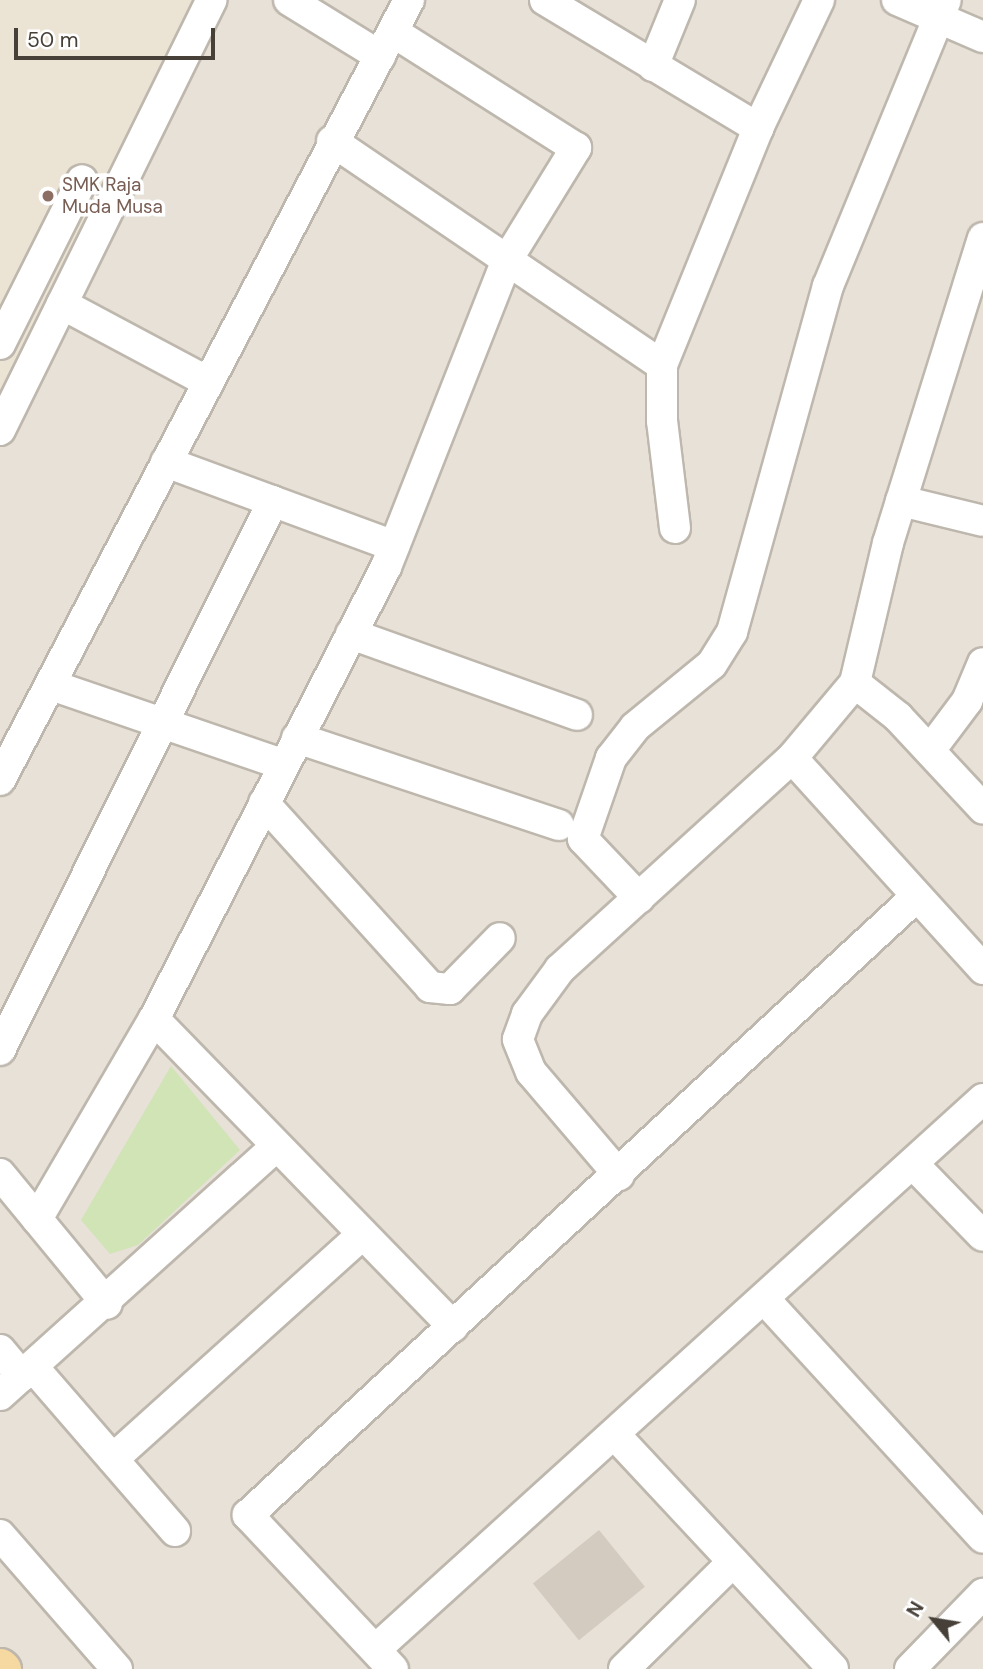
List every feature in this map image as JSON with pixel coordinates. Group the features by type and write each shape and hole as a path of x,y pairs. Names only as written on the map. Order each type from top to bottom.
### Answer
{"street":[{"path":"0,430 212,0"},
{"path":"37,1219 154,1019 351,634 394,546 507,260 576,148 387,44 289,0"},
{"path":"0,780 332,141 409,0"},
{"path":"545,0 758,128"},
{"path":"653,66 680,0"},
{"path":"675,528 662,421 662,365 758,128 819,0"},
{"path":"897,0 942,9 983,37"},
{"path":"639,898 583,839 611,758 635,727 712,664 733,632 828,286 942,9"},
{"path":"332,141 662,365"},
{"path":"0,344 82,180"},
{"path":"619,1175 531,1072 518,1039 527,1014 561,970 792,758 855,683 901,501 983,239"},
{"path":"62,304 208,382"},
{"path":"166,462 394,546"},
{"path":"0,1050 274,501"},
{"path":"901,501 983,521"},
{"path":"351,634 578,715"},
{"path":"932,749 967,701 983,663"},
{"path":"855,683 932,749 983,808"},
{"path":"51,685 284,765"},
{"path":"297,738 559,825"},
{"path":"792,758 983,970"},
{"path":"264,803 430,988 450,989 500,938"},
{"path":"917,896 619,1175 248,1515 384,1659 616,1436 983,1099"},
{"path":"154,1019 453,1327"},
{"path":"19,1379 107,1304 277,1146"},
{"path":"913,1164 983,1236"},
{"path":"0,1174 107,1304"},
{"path":"113,1459 363,1234"},
{"path":"765,1301 983,1538"},
{"path":"0,1350 19,1379 113,1459 175,1531"},
{"path":"616,1436 832,1669"},
{"path":"0,1535 117,1669"},
{"path":"624,1669 733,1562"},
{"path":"910,1669 983,1594"}],"shaded area":[{"path":"0,0 983,0 983,1669 0,1669"},
{"name":"SMK Raja Muda Musa","path":"0,0 192,0 0,393"}],"green space":[{"path":"171,1066 240,1150 138,1245 110,1254 81,1220"}],"building":[{"path":"599,1530 645,1587 579,1640 533,1583"}],"place":[{"name":"SMK Raja Muda Musa","path":"48,196"}]}
